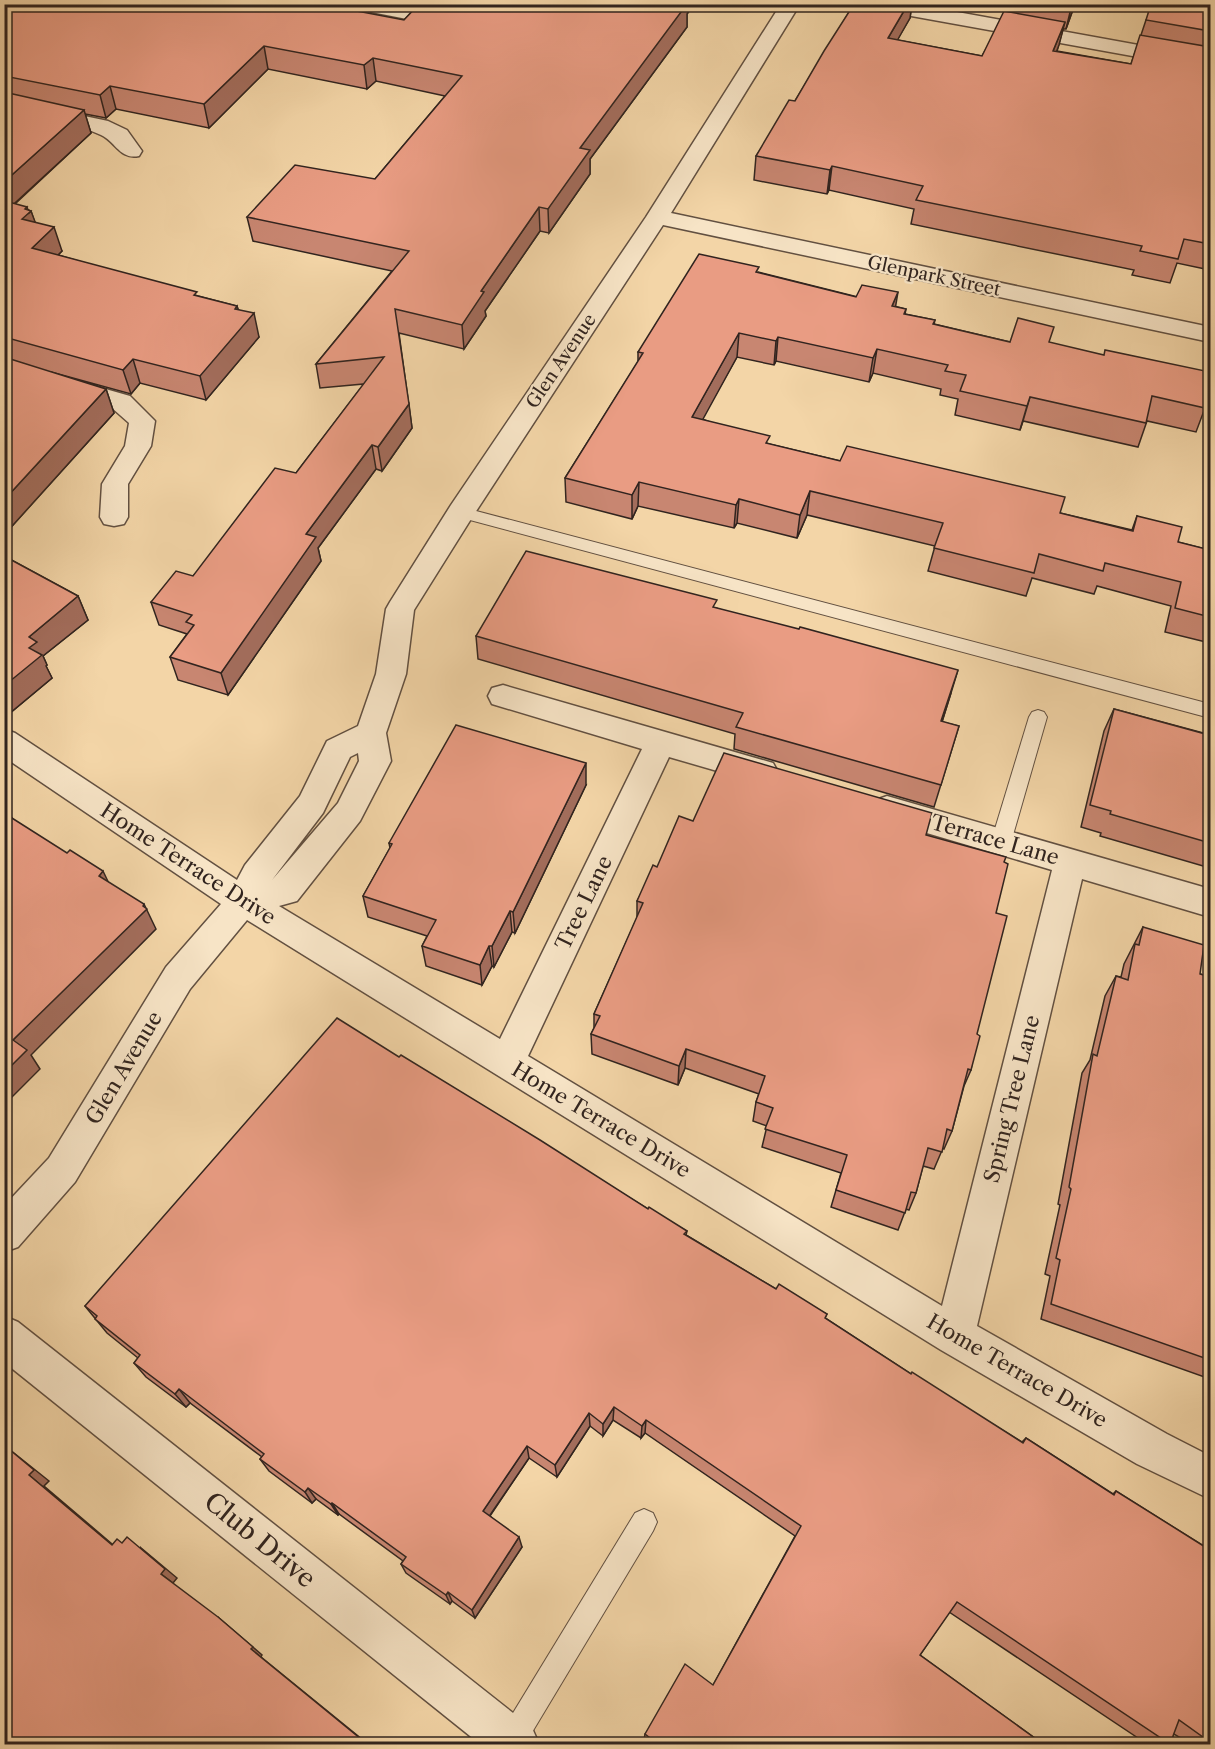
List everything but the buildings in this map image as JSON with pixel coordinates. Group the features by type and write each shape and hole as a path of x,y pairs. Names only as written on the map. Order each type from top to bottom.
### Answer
{"street":[{"path":"361,4 382,6 463,24"},
{"name":"Glen Avenue","path":"243,902 285,891 349,812 375,761 371,733 391,674 400,609 461,512 657,217 791,4"},
{"path":"878,4 1210,64"},
{"path":"4,105 100,126 119,135 130,151"},
{"name":"Glenpark Street","path":"657,217 1210,335"},
{"path":"4,368 121,402 142,421 138,446 115,484 114,517"},
{"path":"503,696 785,779"},
{"name":"Glen Avenue","path":"4,1234 62,1170 178,978 243,902 256,875 312,804 338,749 371,733"},
{"name":"Home Terrace Drive","path":"4,741 243,902 955,1336 1152,1449 1210,1478"},
{"name":"Tree Lane","path":"507,1063 660,742"},
{"name":"Terrace Lane","path":"865,802 1210,903"},
{"path":"297,822 332,834"},
{"name":"Spring Tree Lane","path":"955,1336 1070,862"},
{"name":"Club Drive","path":"4,1335 514,1743"}],"lane":[{"path":"461,512 1210,711"},
{"path":"1001,842 1038,717"},
{"path":"514,1743 644,1522"}]}
